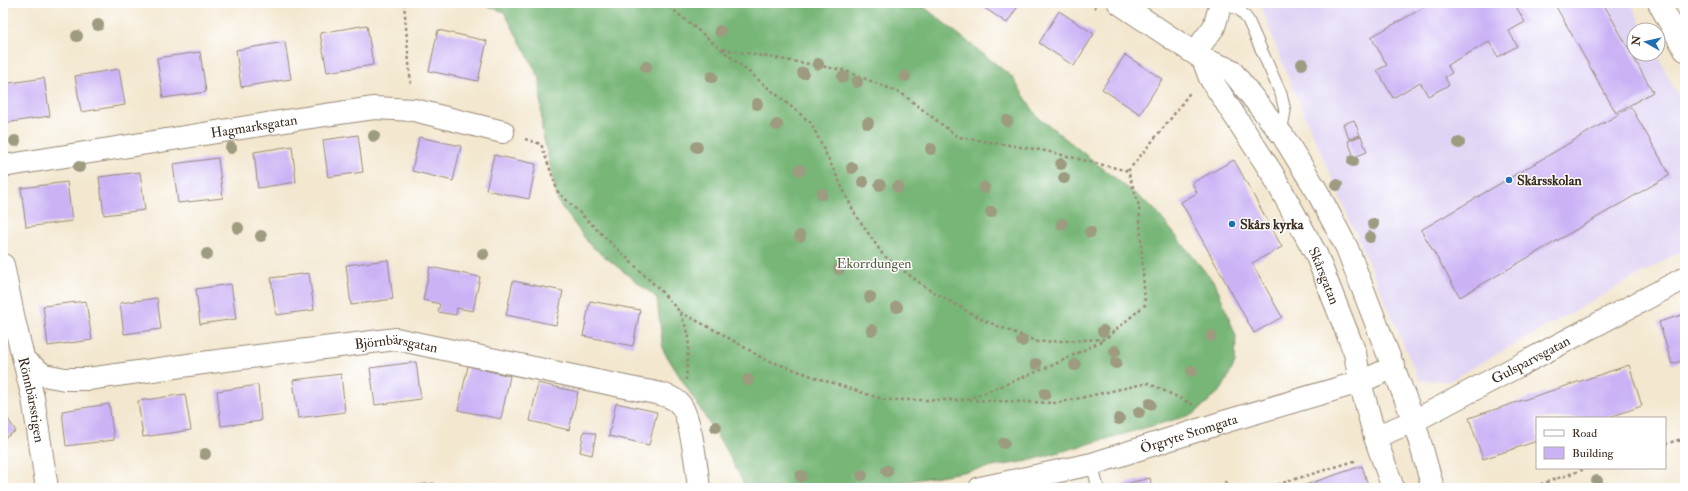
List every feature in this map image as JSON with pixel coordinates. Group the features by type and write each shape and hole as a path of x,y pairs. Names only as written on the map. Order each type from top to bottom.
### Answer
{"street":[{"path":"1199,56 1214,27 1221,3"},
{"path":"1659,3 1685,50"},
{"path":"1110,7 1199,56 1231,70 1280,133 1317,191 1346,248 1414,421 1433,488"},
{"name":"Skårsgatan","path":"1199,56 1210,78 1272,173 1316,254 1355,352 1360,382 1375,437 1393,488"},
{"name":"Hagmarksgatan","path":"3,166 298,118 374,108 414,110 503,132"},
{"name":"Rönnbärsstigen","path":"3,265 8,324 25,362 33,398 47,488"},
{"name":"Gulsparvsgatan","path":"1375,437 1414,421 1685,278"},
{"name":"Björnbärsgatan","path":"25,362 44,375 65,379 88,379 396,339 669,397 680,404 688,424 699,488"},
{"name":"Örgryte Stomgata","path":"984,488 1092,464 1227,421 1360,382 1394,367"}],"lane":[{"path":"1221,3 1240,10 1248,20 1281,94 1285,111 1280,133"},
{"path":"1092,464 1098,488"}],"path":[{"path":"404,3 414,110"},
{"path":"665,3 811,122 854,212 883,255 889,260 925,287 984,320 1038,342 1105,339"},
{"path":"1089,3 1110,7"},
{"path":"722,49 843,70 901,93 958,137 1046,151 1128,172"},
{"path":"1128,172 1192,90"},
{"path":"503,132 541,144 558,192 659,289 680,312 690,335 686,380"},
{"path":"966,400 1051,366 1105,339 1146,305 1138,206 1128,172"},
{"path":"680,312 722,334 764,359 885,400 966,400 1057,403 1148,383 1227,421"},
{"path":"1666,444 1685,438"},
{"path":"1679,440 1685,444"},
{"path":"1266,488 1361,459"},
{"path":"1531,488 1585,469"},
{"path":"1225,481 1227,488"}],"shaded area":[{"name":"Skårsskolan","path":"1260,3 1631,3 1640,22 1626,22 1626,62 1661,62 1685,110 1685,249 1449,381 1419,380 1283,65"}],"green space":[{"name":"Ekorrdungen","path":"480,3 919,3 1012,77 1037,116 1154,209 1216,285 1236,336 1235,363 1222,389 1194,414 1028,461 867,488 746,488 726,450 663,350 657,298 590,245 558,202 542,130 540,79 504,12"}],"building":[{"path":"977,3 1020,3 1007,23"},
{"path":"1432,3 1514,3 1525,22 1509,31 1517,46 1498,57 1489,42 1447,65 1452,73 1445,77 1449,85 1428,96 1420,82 1393,98 1377,70 1387,65 1371,37"},
{"path":"1554,3 1603,3 1626,44 1626,62 1636,62 1653,92 1616,113"},
{"path":"1059,11 1094,34 1074,66 1039,43"},
{"path":"367,25 373,65 327,72 320,33"},
{"path":"438,30 487,41 478,81 429,71"},
{"path":"285,42 291,79 241,87 236,50"},
{"path":"200,52 206,92 163,98 157,58"},
{"path":"1125,55 1162,79 1140,114 1102,89"},
{"path":"119,69 125,105 81,112 75,76"},
{"path":"44,78 50,116 5,123 3,110 3,84"},
{"path":"1631,107 1670,175 1460,297 1421,230"},
{"path":"1354,120 1360,135 1349,139 1343,124"},
{"path":"358,135 363,172 328,177 323,140"},
{"path":"1361,136 1367,152 1354,157 1348,141"},
{"path":"419,137 461,146 453,181 412,171"},
{"path":"292,146 296,182 258,188 254,152"},
{"path":"494,155 536,164 529,199 486,190"},
{"path":"218,158 223,198 178,203 173,164"},
{"name":"Skårs kyrka","path":"1234,160 1282,247 1252,263 1282,317 1254,333 1181,202 1197,193 1192,183"},
{"path":"140,172 145,210 104,215 99,177"},
{"path":"67,182 72,221 26,227 21,188"},
{"path":"388,260 393,299 351,305 346,265"},
{"path":"430,267 480,277 473,311 457,308 456,315 438,312 440,304 423,300"},
{"path":"309,273 314,310 276,315 271,278"},
{"path":"513,281 563,291 556,325 506,315"},
{"path":"231,284 236,319 200,324 196,289"},
{"path":"157,298 161,329 124,334 120,303"},
{"path":"86,301 92,340 48,346 43,306"},
{"path":"590,301 640,310 633,346 583,336"},
{"path":"1685,314 1685,360 1672,364 1659,322"},
{"path":"416,362 421,399 375,405 370,368"},
{"path":"1629,365 1642,406 1610,417 1536,417 1536,441 1483,459 1469,418"},
{"path":"468,366 510,376 501,419 458,410"},
{"path":"341,374 345,412 298,418 293,380"},
{"path":"538,383 578,392 569,430 530,421"},
{"path":"258,385 261,421 221,426 217,391"},
{"path":"185,394 191,430 143,437 138,401"},
{"path":"616,403 657,412 649,445 609,436"},
{"path":"109,404 114,440 66,446 62,411"},
{"path":"3,412 16,431 3,439"},
{"path":"584,431 596,434 592,455 580,452"},
{"path":"1362,466 1369,488 1296,488"},
{"path":"1150,478 1152,488 1113,488 1113,487"},
{"path":"434,483 435,488 401,488 401,487"}],"place":[{"name":"Skårsskolan","path":"1509,180"},
{"name":"Skårs kyrka","path":"1232,224"}]}
